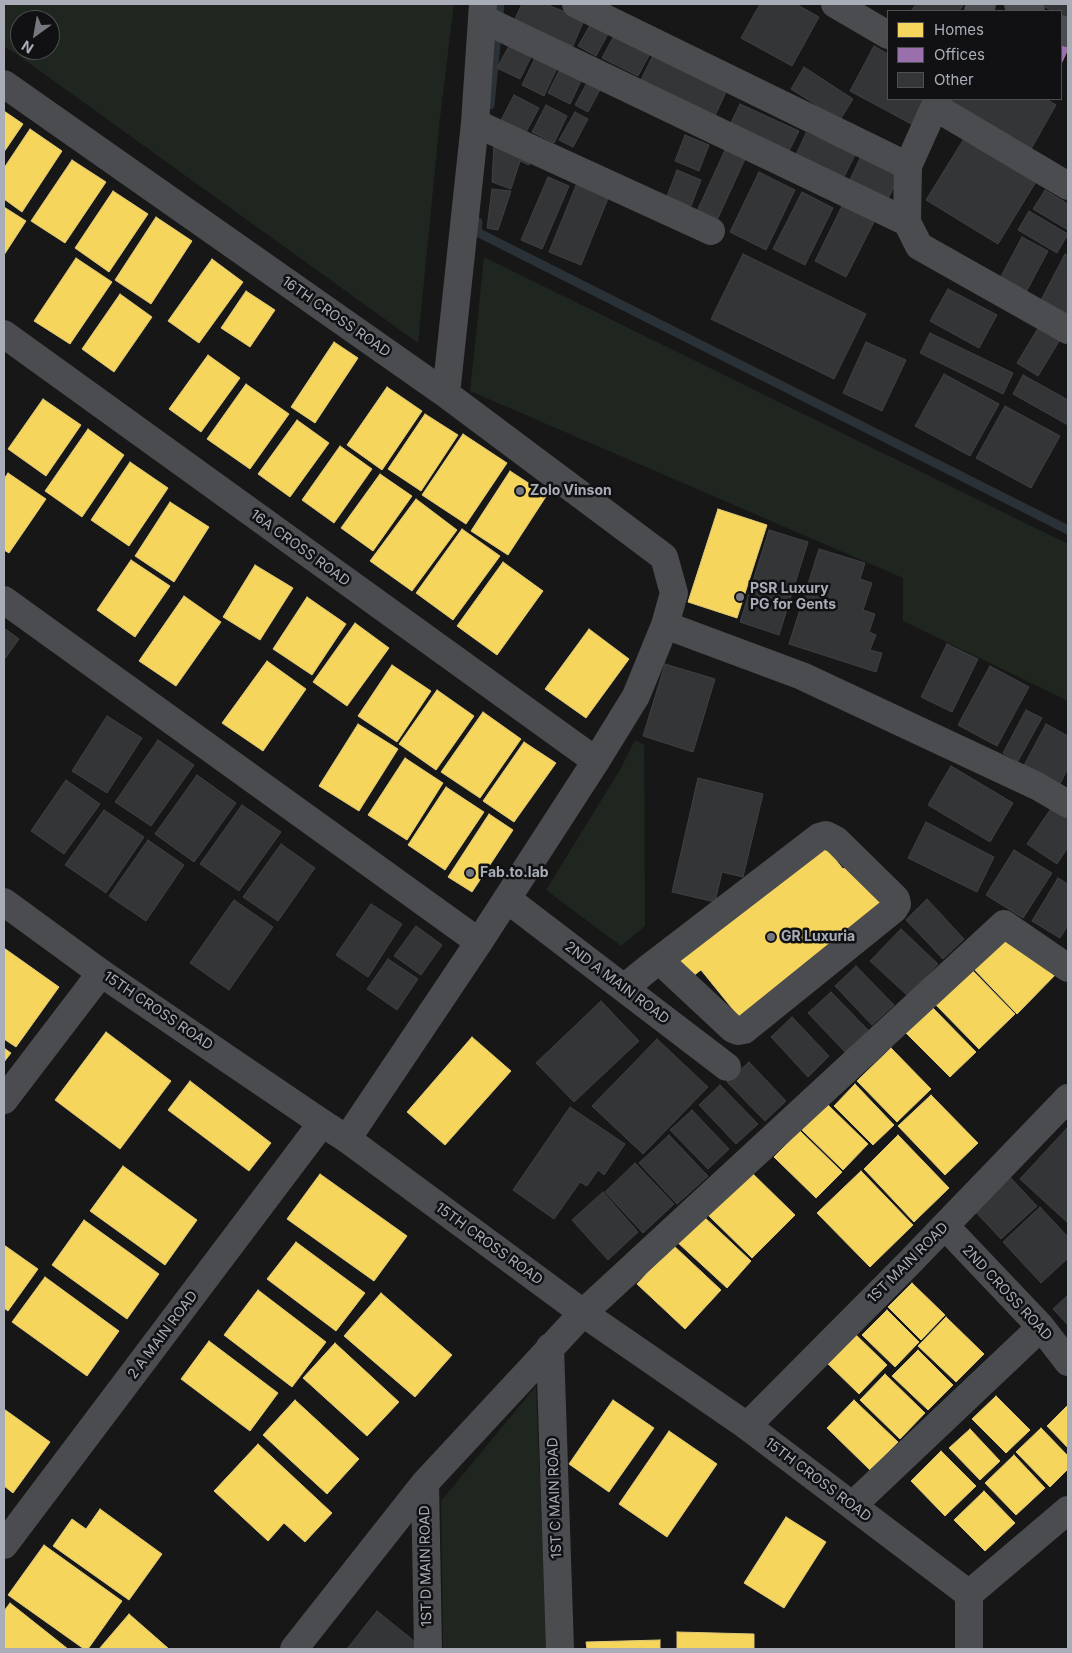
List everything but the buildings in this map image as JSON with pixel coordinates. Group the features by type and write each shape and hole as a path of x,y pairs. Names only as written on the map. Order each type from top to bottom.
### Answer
{"street":[{"path":"576,4 908,166"},
{"path":"835,4 887,34"},
{"path":"1018,4 1029,10"},
{"path":"446,394 475,123 483,12 907,222"},
{"name":"16TH CROSS ROAD","path":"4,84 446,394 664,557 674,592 665,625"},
{"path":"1068,186 937,103 908,166 907,222 919,246 1068,330"},
{"path":"475,123 711,231"},
{"name":"16A CROSS ROAD","path":"4,334 596,761"},
{"path":"4,600 479,942"},
{"path":"347,1138 479,942 596,761 636,696 665,625 802,676 1037,786 1068,804"},
{"path":"624,988 659,960 820,837 826,835 836,840 896,899 897,904 894,909 744,1030 738,1032 659,960"},
{"name":"2ND A MAIN ROAD","path":"507,899 727,1067"},
{"name":"15TH CROSS ROAD","path":"4,902 101,973 347,1138 583,1313 747,1426 969,1594"},
{"path":"294,1649 424,1483 583,1313 1004,924 1068,968"},
{"path":"4,1100 101,973"},
{"name":"1ST MAIN ROAD","path":"747,1426 1065,1107"},
{"name":"2 A MAIN ROAD","path":"4,1545 322,1123"},
{"name":"2ND CROSS ROAD","path":"945,1226 1041,1327 1068,1362"},
{"path":"853,1505 1041,1327"},
{"name":"1ST C MAIN ROAD","path":"550,1347 560,1649"},
{"name":"1ST D MAIN ROAD","path":"424,1483 428,1649"},
{"path":"969,1649 969,1594 1068,1510"}],"shaded area":[{"path":"4,4 454,4 440,118 418,343 25,60 60,60 60,10 10,10 10,50 4,47"},
{"path":"484,257 1068,544 1068,701 903,621 903,578 470,391"},
{"path":"635,740 644,745 645,926 621,946 546,890 621,768"},
{"path":"536,1386 547,1649 443,1649 441,1501"}],"waterway":[{"path":"490,105 500,4"},
{"path":"478,222 477,232 1068,530"}],"place":[{"name":"Zolo Vinson","path":"520,491"},
{"name":"PSR Luxury PG for Gents","path":"740,597"},
{"name":"Fab.to.lab","path":"470,873"},
{"name":"GR Luxuria","path":"771,937"}]}
